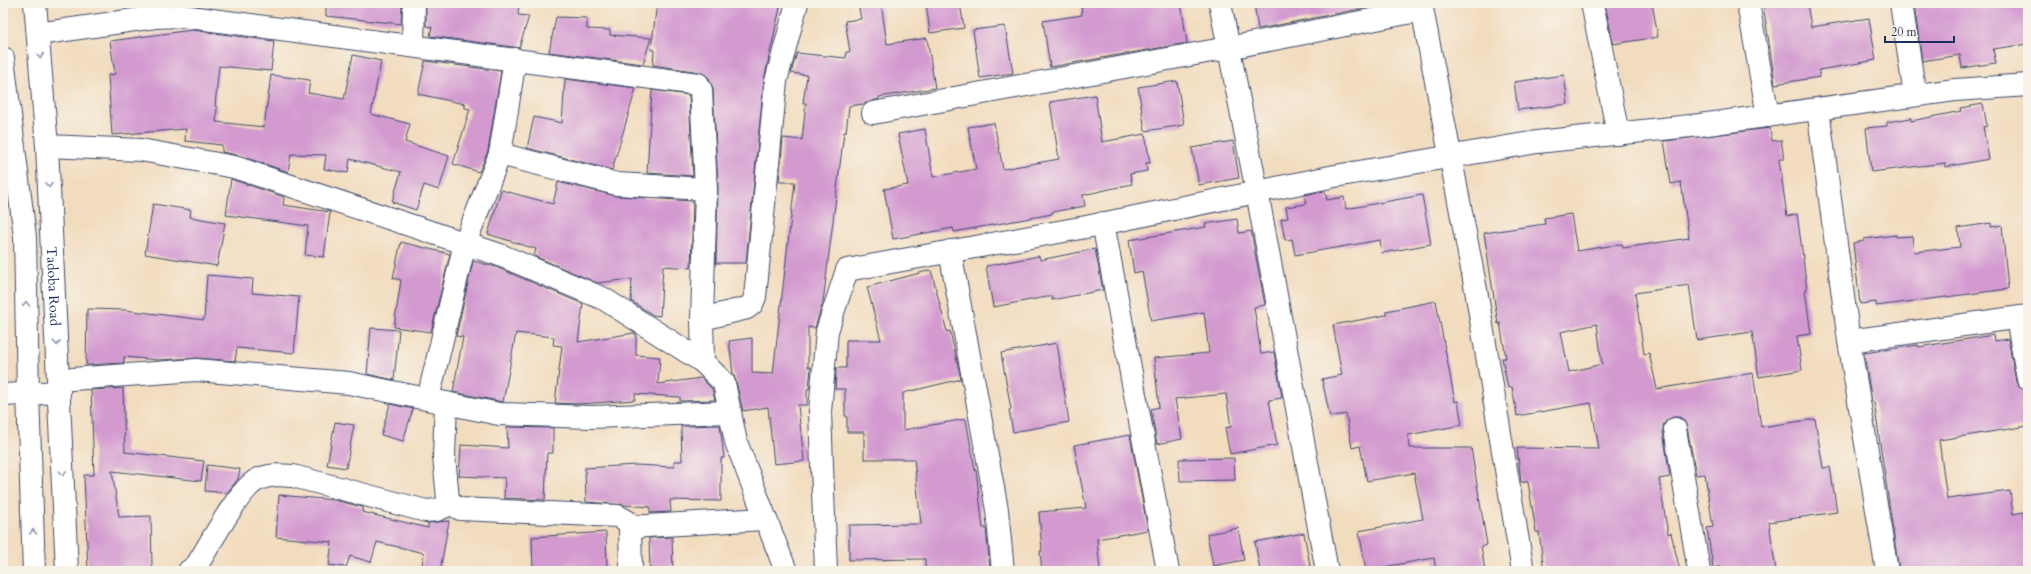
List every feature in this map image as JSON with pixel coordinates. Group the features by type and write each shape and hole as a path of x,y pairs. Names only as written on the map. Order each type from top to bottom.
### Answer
{"street":[{"name":"Tadoba Road","path":"35,3 48,146 67,571"},
{"path":"413,45 414,3"},
{"path":"702,319 747,308 752,304 755,297 776,81 797,3"},
{"path":"1220,3 1257,192 1327,571"},
{"path":"1592,3 1618,134"},
{"path":"1748,3 1768,116"},
{"path":"1901,3 1915,95"},
{"path":"873,112 1228,48 1422,6 1476,290 1523,571"},
{"path":"38,34 168,9 413,45 698,84 701,90 706,189 702,319 703,362"},
{"name":"Tadoba Road","path":"3,58 25,237 28,394 34,571"},
{"path":"515,59 500,154 465,243 437,401 448,499 451,504 460,509 618,516 627,521 630,527 631,571"},
{"path":"826,571 820,412 827,331 847,270 1103,224 1336,176 1537,142 1768,116 1955,90 2028,85"},
{"path":"1818,109 1849,341 1887,571"},
{"path":"48,146 141,150 234,167 500,255 604,300 703,362 724,383 736,442 764,519 786,571"},
{"path":"500,154 617,184 706,189"},
{"path":"1103,224 1168,571"},
{"path":"950,251 997,510 1002,571"},
{"path":"1849,341 2023,317 2028,379"},
{"path":"3,395 28,394 59,386 196,370 349,383 506,414 591,417 730,412"},
{"path":"1675,430 1699,571"},
{"path":"189,571 197,565 245,489 258,479 274,475 293,476 426,511 437,510 451,504"},
{"path":"630,527 764,519"}],"building":[{"path":"326,3 402,3 401,24 326,16"},
{"path":"426,3 519,3 518,15 529,16 519,48 430,36 432,27 426,26"},
{"path":"657,3 781,3 764,80 746,263 716,263 718,188 713,89 709,78 700,72 653,65 654,50 651,50"},
{"path":"858,3 881,3 887,44 927,38 935,88 879,97 879,99 864,104 849,106 846,132 844,132 823,302 815,328 808,327 808,367 811,367 809,389 807,389 807,405 798,405 804,461 774,464 768,407 743,411 733,374 729,341 752,338 752,373 773,374 795,182 779,182 783,138 802,140 806,103 803,103 807,75 791,73 797,53 846,58 846,52 850,52 845,21 861,19"},
{"path":"926,3 960,3 964,28 930,33"},
{"path":"1081,3 1181,3 1187,43 1050,67 1043,21 1082,15"},
{"path":"1254,3 1385,3 1385,4 1258,29"},
{"path":"1605,3 1652,3 1658,37 1613,44"},
{"path":"1763,3 1807,3 1811,27 1869,18 1876,60 1819,70 1820,77 1775,84"},
{"path":"1914,3 2028,3 2028,44 1993,49 1996,63 1962,68 1960,55 1922,61"},
{"path":"556,17 587,18 587,29 610,30 610,35 651,38 643,64 549,52"},
{"path":"1005,26 1013,73 980,78 973,30"},
{"path":"192,30 274,41 271,71 219,66 215,106 217,107 216,122 264,127 271,75 310,80 308,93 344,99 353,55 381,61 371,114 410,124 405,142 449,156 439,190 424,185 416,210 392,202 401,172 350,159 348,173 324,169 326,155 291,154 288,172 238,155 222,152 222,145 185,141 186,129 112,135 108,75 115,74 110,41"},
{"path":"425,61 501,71 488,151 479,172 453,164 470,109 465,108 465,104 418,94"},
{"path":"1564,75 1568,104 1518,110 1514,82"},
{"path":"565,79 636,88 612,170 527,148 534,117 562,123"},
{"path":"1177,81 1184,125 1145,131 1138,87"},
{"path":"652,90 689,95 693,176 647,173"},
{"path":"1095,95 1102,142 1145,134 1150,163 1146,163 1147,171 1130,174 1132,184 1083,195 1085,206 1052,212 1052,214 954,232 953,228 893,239 884,189 908,185 898,134 925,129 933,177 976,169 968,127 994,123 1003,169 1059,159 1050,102"},
{"path":"1983,104 1987,126 1983,127 1989,159 1945,167 1945,163 1871,172 1866,128 1887,126 1887,122 1911,118 1911,121 1961,111 1960,108"},
{"path":"1770,128 1772,141 1781,140 1784,159 1779,159 1787,216 1797,214 1811,334 1797,336 1802,370 1759,377 1752,332 1697,340 1689,285 1635,293 1644,354 1649,353 1657,389 1753,373 1761,427 1815,419 1823,468 1830,467 1837,512 1769,522 1776,571 1722,571 1721,566 1713,568 1707,528 1713,527 1705,474 1696,475 1687,427 1680,417 1673,417 1667,420 1663,425 1670,477 1659,479 1668,534 1671,533 1680,571 1544,571 1539,532 1536,532 1528,482 1521,482 1517,448 1599,449 1591,403 1517,416 1512,387 1508,388 1502,358 1506,358 1500,323 1498,324 1484,233 1545,224 1544,218 1571,214 1577,251 1622,244 1623,248 1689,238 1681,182 1671,184 1664,141","holes":["1597,324 1602,364 1569,372 1561,332"]},
{"path":"1233,141 1239,178 1199,185 1192,148"},
{"path":"231,179 284,197 283,205 330,212 324,257 305,255 308,226 226,215"},
{"path":"558,182 616,196 693,201 691,268 663,266 660,316 653,315 631,301 632,279 597,283 534,256 536,249 488,234 501,190 553,204"},
{"path":"1325,191 1327,200 1344,197 1346,209 1422,195 1431,244 1382,253 1380,240 1295,255 1292,239 1285,240 1281,219 1288,218 1286,207 1306,204 1304,195"},
{"path":"153,204 191,210 190,217 225,223 217,266 145,254"},
{"path":"1237,219 1239,233 1251,231 1265,305 1254,307 1261,354 1274,352 1282,398 1269,400 1277,445 1230,454 1225,428 1231,427 1226,394 1175,399 1182,439 1157,444 1151,409 1159,407 1154,358 1209,353 1204,312 1151,321 1142,271 1134,273 1129,240 1206,227 1205,224"},
{"path":"1991,223 1991,227 2002,225 2008,289 1876,306 1876,302 1860,304 1853,243 1864,241 1864,239 1896,235 1896,237 1912,236 1914,252 1960,247 1958,228"},
{"path":"401,242 450,254 431,332 394,327 401,280 393,278"},
{"path":"1095,249 1103,290 1052,300 1052,296 993,307 986,266 1039,256 1040,260"},
{"path":"473,261 496,267 583,304 578,342 634,333 636,334 636,355 660,357 658,384 701,378 712,389 715,400 680,401 680,397 635,394 635,400 580,404 555,403 562,346 553,345 554,337 516,333 503,402 453,392 463,337 456,336"},
{"path":"931,270 947,332 950,331 961,379 903,393 903,430 966,419 976,470 983,528 986,528 990,571 925,571 925,559 849,560 849,525 921,524 914,459 864,459 864,432 847,432 847,416 845,416 845,389 835,389 836,368 846,368 846,340 881,340 867,287"},
{"path":"207,275 253,279 252,293 299,297 294,353 237,348 235,361 197,358 158,360 124,357 124,363 86,365 87,309 125,310 204,320"},
{"path":"1436,301 1455,402 1458,401 1462,425 1408,435 1409,448 1471,448 1487,545 1481,546 1485,571 1436,571 1434,558 1366,570 1359,531 1423,519 1414,473 1367,481 1360,446 1352,448 1346,414 1330,417 1322,379 1342,375 1333,325 1386,315 1386,311"},
{"path":"371,328 399,330 394,380 367,374"},
{"path":"1993,335 1994,341 2008,339 2016,382 2019,387 2028,391 2028,426 1939,440 1947,499 2010,491 2013,514 2023,512 2028,540 2028,571 1899,571 1874,402 1872,402 1864,353 1918,345 1918,347"},
{"path":"1057,343 1069,422 1013,432 1009,410 1011,409 1001,353"},
{"path":"123,388 125,452 204,461 201,481 112,471 119,517 151,516 152,568 128,571 88,571 84,475 94,475 91,390"},
{"path":"390,404 413,409 403,441 381,435"},
{"path":"335,422 354,425 346,468 327,465"},
{"path":"720,425 724,458 721,458 721,501 670,500 671,512 650,513 650,507 586,502 585,468 636,465 674,467 674,461 682,461 681,426"},
{"path":"507,427 553,428 553,453 547,453 545,500 504,498 505,478 459,476 461,445 508,448"},
{"path":"1130,435 1148,530 1097,539 1100,571 1042,571 1039,512 1086,508 1074,445"},
{"path":"1234,458 1235,480 1180,481 1179,459"},
{"path":"207,465 240,469 238,479 227,493 205,491"},
{"path":"279,495 334,500 363,507 362,512 428,528 428,523 449,521 440,571 421,571 424,553 377,542 371,562 350,556 346,567 329,565 332,542 276,537"},
{"path":"1238,528 1244,560 1213,566 1207,534"},
{"path":"606,532 607,571 533,571 532,537"},
{"path":"1304,533 1311,571 1260,571 1255,542"},
{"path":"672,537 673,571 650,571 649,538"}]}
